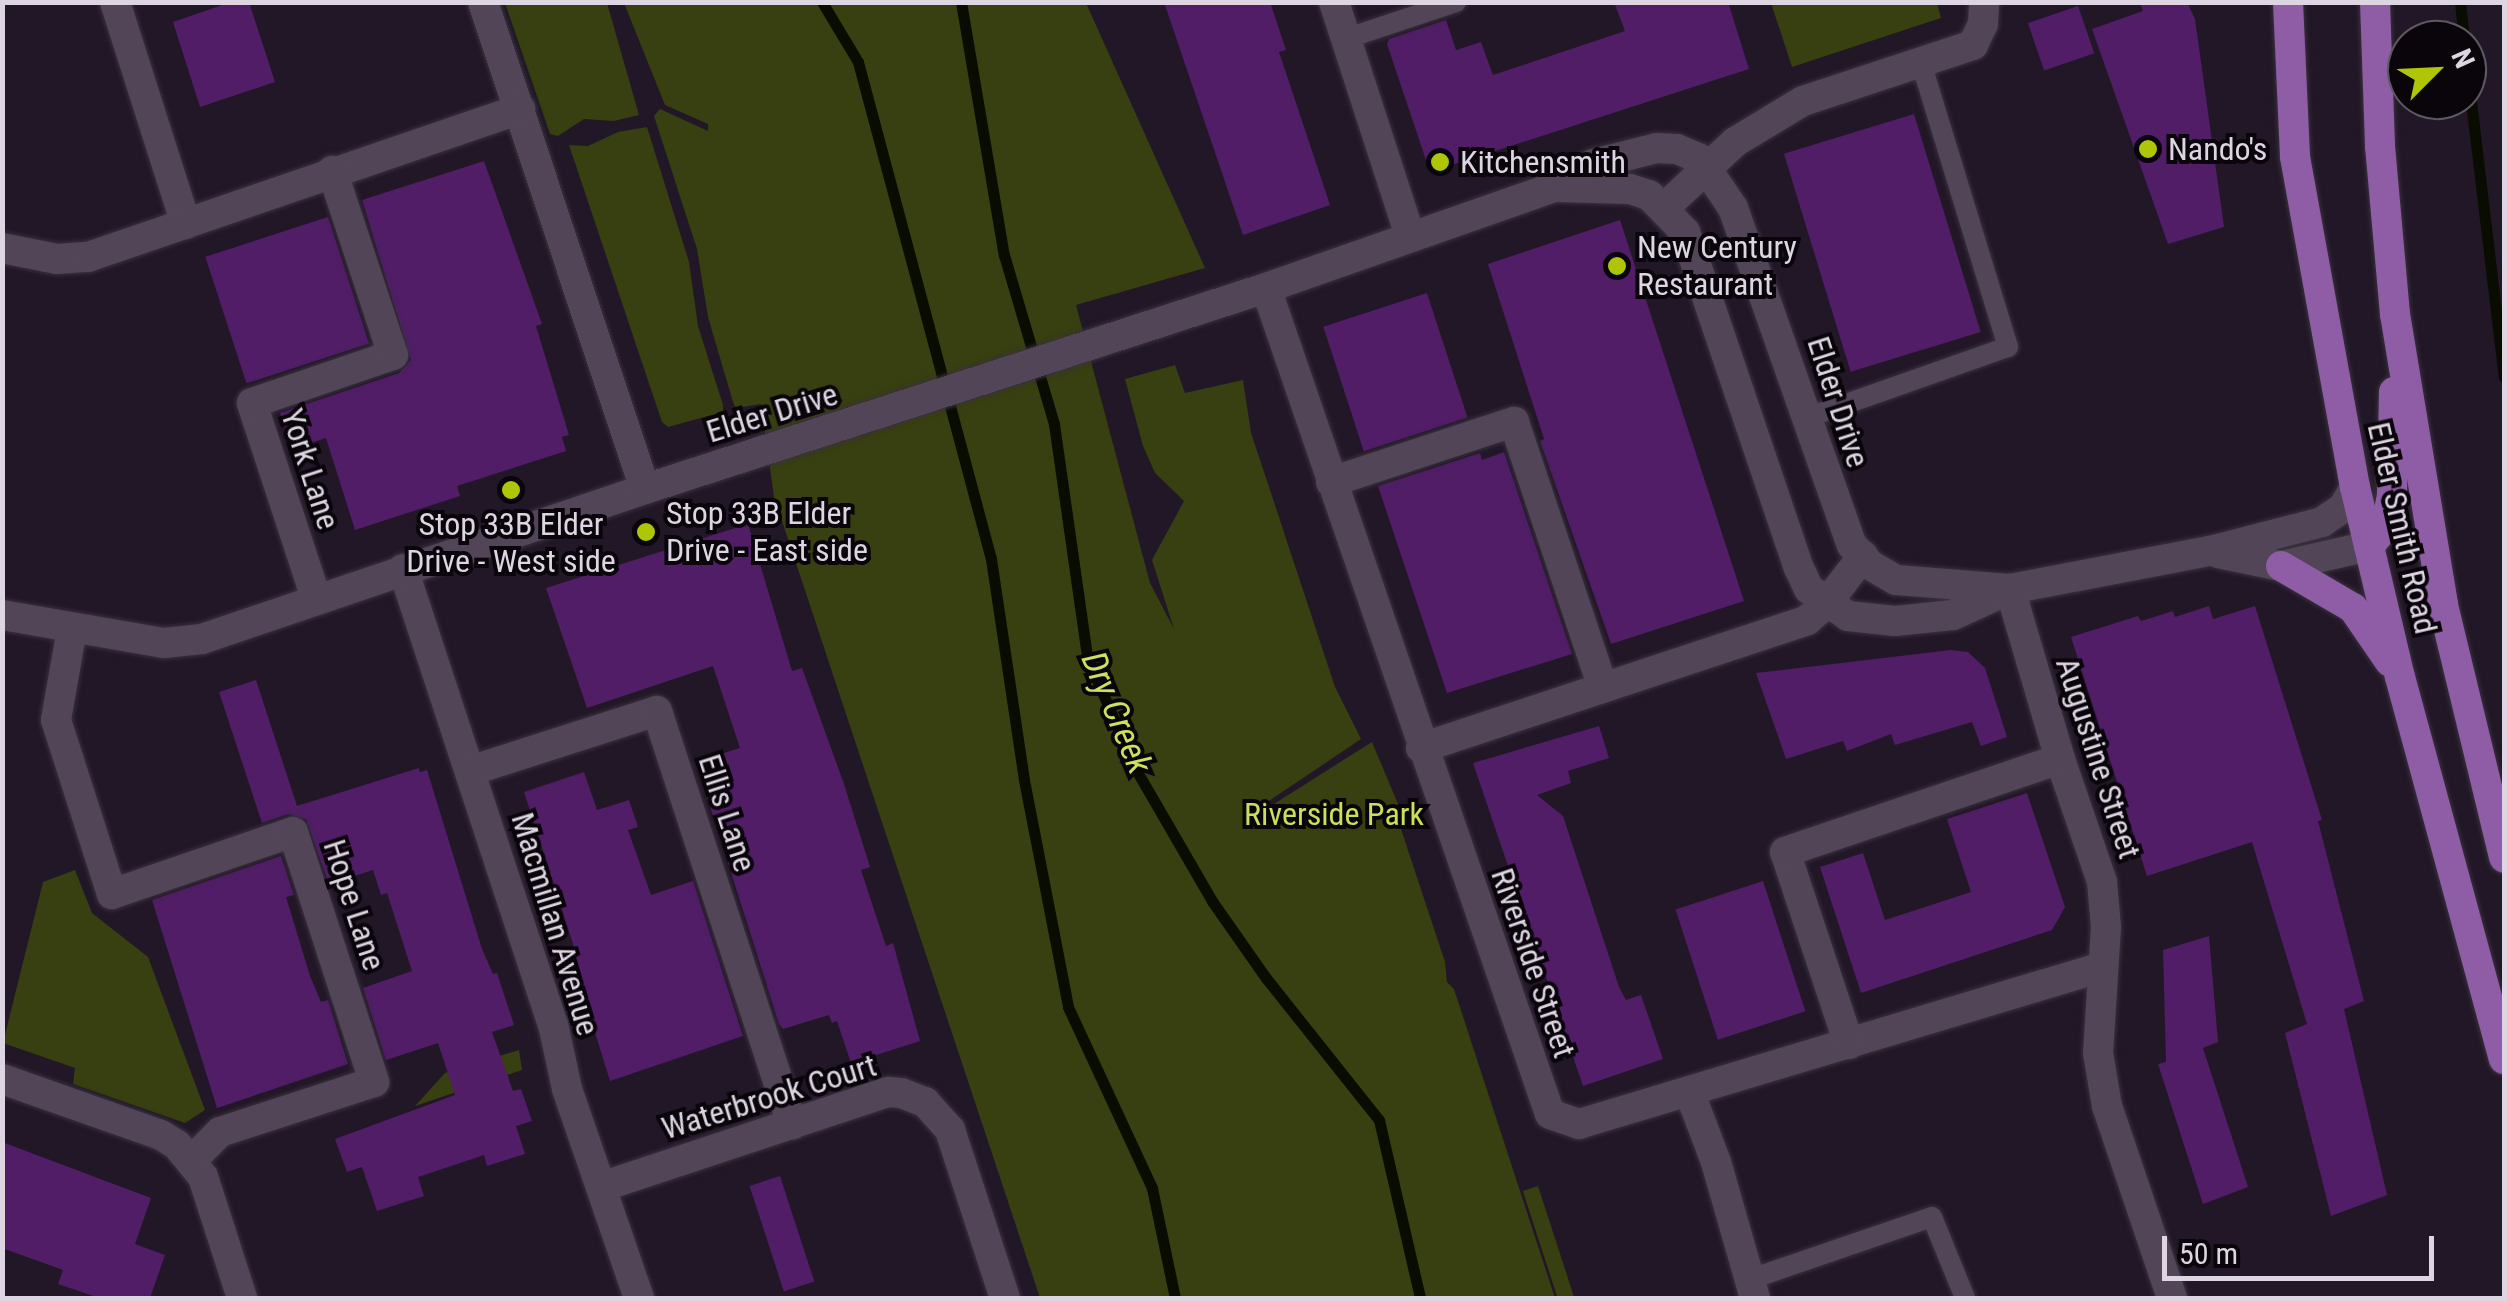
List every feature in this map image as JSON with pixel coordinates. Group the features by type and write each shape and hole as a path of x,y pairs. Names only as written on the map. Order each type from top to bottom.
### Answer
{"main road":[{"name":"Elder Smith Road","path":"2288,2 2295,157 2355,487 2400,677 2504,1059"},
{"name":"Elder Smith Road","path":"2375,2 2380,146 2395,314 2443,605 2504,858"},
{"path":"2369,546 2386,526 2392,494 2395,314"},
{"path":"2281,566 2353,608 2400,677"}],"street":[{"path":"115,2 186,224"},
{"path":"483,2 645,488"},
{"path":"1334,2 1410,236"},
{"path":"1826,604 1809,589 1799,568 1685,232 1665,206 1735,142 1803,102 1973,46 1983,24 1984,2"},
{"path":"2,248 71,259 186,224 520,109"},
{"name":"Elder Drive","path":"2,616 164,644 202,639 645,488 832,432 1266,288 1554,187 1593,164 1657,148 1678,149 1706,167 1747,238 1843,529 1863,556 1884,574 1918,585 2010,589"},
{"name":"York Lane","path":"316,598 252,403 394,355 332,171"},
{"name":"Elder Drive","path":"1554,187 1630,189 1665,206"},
{"name":"Riverside Street","path":"1266,288 1420,748 1550,1114 1579,1124 2102,966"},
{"path":"1331,482 1514,422 1603,688"},
{"name":"Elder Drive","path":"1826,604 1866,621 1953,614 2010,589 2210,551 2322,522 2343,508 2355,487"},
{"name":"Elder Drive","path":"2210,551 2281,566 2369,546"},
{"path":"1420,748 1807,620 1826,604 1863,556"},
{"name":"Macmillan Avenue","path":"404,569 553,1024 566,1090 640,1298"},
{"name":"Augustine Street","path":"2010,589 2060,759 2102,882 2106,928 2098,1053 2108,1106 2172,1298"},
{"name":"Hope Lane","path":"72,628 56,720 112,894 293,832 374,1082 220,1132 192,1160"},
{"name":"Ellis Lane","path":"470,771 657,711 792,1124"},
{"path":"1849,1044 1785,852 2060,759"},
{"path":"2,1079 161,1135 192,1160 203,1177 242,1298"},
{"path":"1689,1091 1716,1162 1751,1289"},
{"name":"Waterbrook Court","path":"601,1187 889,1092 925,1102 950,1130 1005,1298"}],"lane":[{"path":"1345,39 1456,2"},
{"path":"1806,418 2008,347 1922,65"},
{"path":"1751,1289 1932,1217 1952,1256 1965,1298"}],"green space":[{"path":"505,3 607,3 639,115 614,121 584,119 558,136 550,134"},
{"name":"Riverside Park","path":"624,3 1086,3 1205,268 1076,305 1150,583 1174,629 1152,560 1184,501 1155,473 1143,446 1125,379 1175,365 1185,393 1243,380 1251,433 1335,687 1361,739 1263,805 1266,809 1372,742 1406,823 1400,826 1445,962 1447,982 1454,989 1555,1298 1040,1298 774,497 761,404 736,408 733,402 708,317 697,249 654,116 660,109 708,131 708,124 665,105"},
{"path":"1771,3 1937,3 1941,18 1792,67"},
{"path":"647,127 689,262 698,326 723,405 723,412 668,427 662,422 569,145 588,146 618,132"},
{"path":"75,870 92,913 148,957 205,1110 185,1123 73,1084 75,1068 3,1043 43,882"},
{"path":"519,1050 522,1070 415,1106 445,1073"},
{"path":"1538,1186 1574,1298 1558,1298 1523,1191"}],"building":[{"path":"231,2 249,2 275,82 200,107 173,22"},
{"path":"1164,2 1270,2 1286,50 1279,52 1330,205 1243,235"},
{"path":"1614,2 1728,2 1749,69 1430,172 1387,44 1389,39 1446,20 1456,50 1481,42 1493,75 1625,31"},
{"path":"2140,2 2187,2 2195,19 2224,227 2168,244 2092,29 2143,11"},
{"path":"2078,6 2094,53 2044,71 2028,23"},
{"path":"1914,114 1981,332 1851,372 1784,154"},
{"path":"484,161 542,324 536,326 569,435 562,437 566,451 457,486 460,496 355,530 326,438 292,449 280,413 399,373 411,360 362,200"},
{"path":"328,217 369,343 246,383 205,257"},
{"path":"1620,220 1744,601 1611,644 1540,441 1544,439 1488,264"},
{"path":"1427,293 1467,418 1364,451 1323,327"},
{"path":"1504,452 1572,654 1447,693 1378,486 1480,453 1482,460"},
{"path":"748,524 792,671 802,668 844,784 870,867 861,870 886,946 893,943 920,1041 851,1063 837,1021 832,1023 829,1015 783,1029 779,1024 696,762 740,748 713,666 587,708 546,588"},
{"path":"2209,606 2213,619 2255,606 2322,820 2318,821 2364,1001 2344,1009 2387,1195 2331,1216 2285,1033 2307,1024 2252,842 2147,876 2071,637 2138,616 2141,621 2173,611 2175,617"},
{"path":"1951,650 1968,652 1985,668 2007,737 1981,746 1972,722 1895,745 1891,734 1847,751 1843,741 1786,759 1756,673"},
{"path":"256,680 297,806 419,768 420,772 427,770 482,949 493,974 497,973 514,1025 492,1032 513,1091 521,1089 532,1121 516,1126 525,1154 487,1166 484,1155 418,1177 424,1196 377,1211 362,1167 347,1172 335,1139 455,1095 438,1043 386,1060 363,988 412,971 387,893 381,895 373,870 329,884 306,819 288,814 262,823 219,692"},
{"path":"1599,726 1609,758 1568,771 1571,783 1537,795 1563,816 1619,987 1626,1000 1641,995 1663,1059 1583,1086 1473,763"},
{"path":"584,772 597,810 629,800 638,827 628,830 651,895 693,881 743,1036 610,1081 570,951 575,950 524,792"},
{"path":"2027,793 2065,907 2052,930 1861,993 1820,867 1863,853 1885,920 1971,892 1947,819"},
{"path":"281,856 294,895 286,897 310,976 321,1002 328,1000 348,1064 217,1108 152,900"},
{"path":"1763,881 1805,1011 1718,1040 1676,909"},
{"path":"2209,936 2218,1042 2203,1048 2248,1187 2203,1204 2158,1064 2166,1062 2163,950"},
{"path":"2,1142 151,1198 135,1244 165,1255 150,1298 99,1298 58,1284 63,1270 2,1248"},
{"path":"780,1176 814,1282 784,1291 750,1186"}],"waterway":[{"name":"Dry Creek","path":"822,2 858,62 991,559 1024,780 1068,1007 1152,1188 1175,1298"},
{"name":"Dry Creek","path":"961,2 1004,255 1054,424 1087,657 1135,768 1212,901 1266,978 1379,1120 1420,1298"},
{"path":"2460,2 2462,20"},
{"path":"2473,120 2504,377"}],"place":[{"name":"Nando's","path":"2148,149"},
{"name":"Kitchensmith","path":"1440,162"},
{"name":"New Century Restaurant","path":"1617,266"},
{"name":"Stop 33B Elder Drive - West side","path":"511,490"},
{"name":"Stop 33B Elder Drive - East side","path":"646,532"}]}
